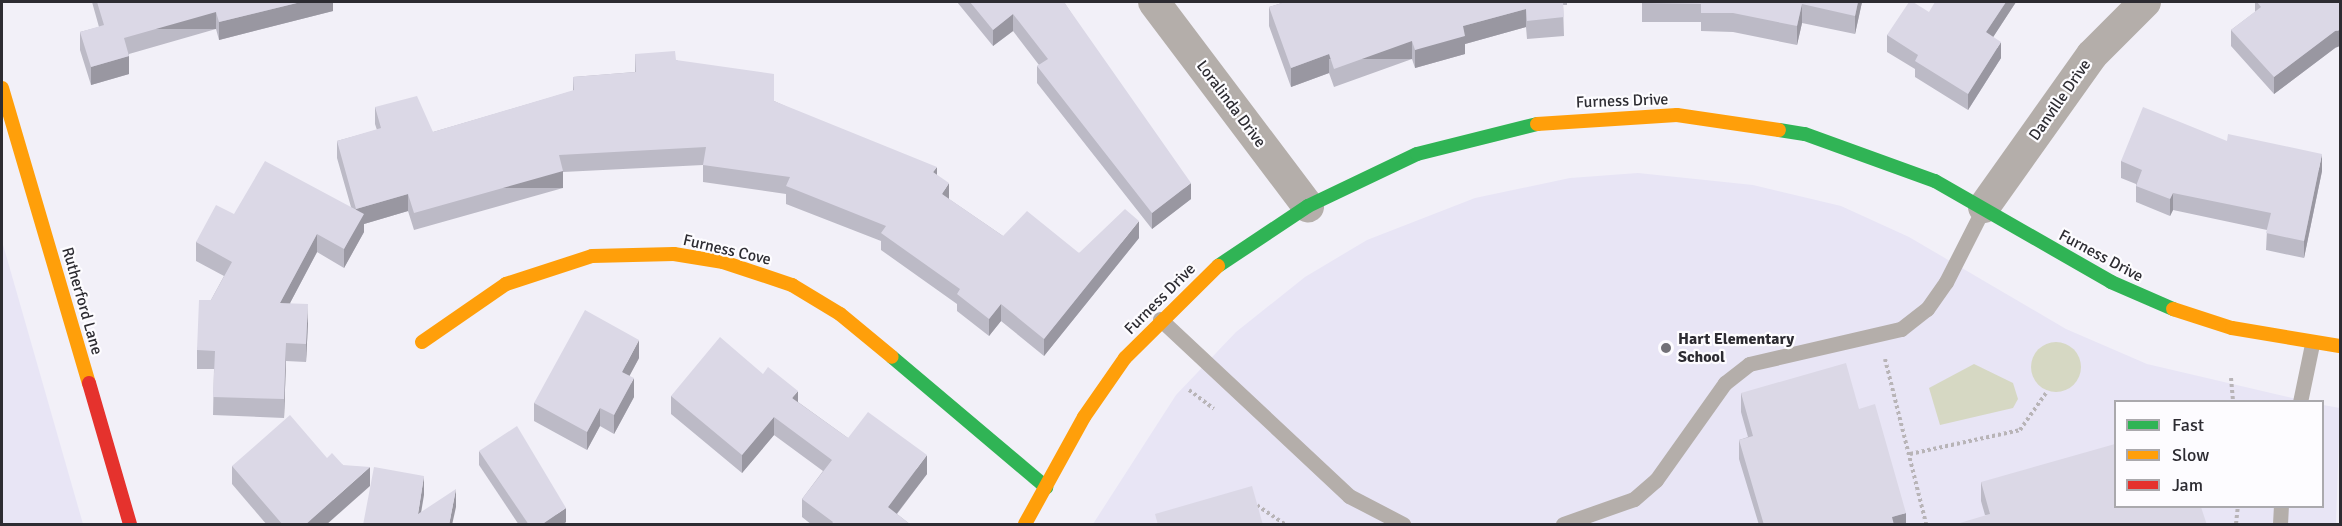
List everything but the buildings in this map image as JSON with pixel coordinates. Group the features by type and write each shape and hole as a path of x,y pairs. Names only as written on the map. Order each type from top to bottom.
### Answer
{"street":[{"name":"Loralinda Drive","path":"1154,2 1308,206"},
{"name":"Danville Drive","path":"1984,207 2092,55 2145,2"},
{"name":"Rutherford Lane","path":"2,88 130,525"},
{"name":"Furness Drive","path":"1025,525 1084,417 1160,319 1240,249 1308,206 1417,154 1485,133 1548,122 1677,116 1805,134 1888,161 1984,207 2111,282 2172,309 2312,344 2340,346"},
{"name":"Furness Cove","path":"422,342 506,284 592,256 674,254 723,262 792,285 840,314 1046,487"}],"lane":[{"path":"1563,525 1634,500 1656,480 1725,383 1749,364 1900,329 1927,309 1946,282 1984,207"},
{"path":"1160,319 1349,496 1403,525"},
{"path":"2300,400 2312,344"},
{"path":"2280,525 2281,508"}],"path":[{"path":"1874,362 1894,356"},
{"path":"1885,359 1926,525"},
{"path":"2230,378 2233,400"},
{"path":"1910,454 2020,430 2046,393"},
{"path":"1244,504 1255,501 1285,525"},
{"path":"2236,525 2238,508"}],"shaded area":[{"name":"Hart Elementary School","path":"1638,173 1753,185 1841,206 1909,237 2066,329 2147,364 2301,400 2114,400 2114,508 2324,508 2324,405 2340,408 2336,524 1093,524 1176,395 1236,332 1305,277 1367,240 1475,198 1570,178"},
{"path":"2,241 83,524 2,524"}],"green space":[{"path":"2056,342 2070,346 2077,353 2081,367 2077,381 2070,388 2056,392 2042,388 2035,381 2031,367 2035,353 2042,346"},
{"path":"1974,364 2013,383 2018,399 2013,408 1940,425 1929,388"}],"traffic: fast":[{"path":"1218,266 1308,206 1417,154 1537,124"},
{"path":"1779,130 1805,134 1935,181 2111,282 2173,309"},
{"path":"892,357 1046,487"}],"traffic: slow":[{"path":"2,88 89,383"},
{"path":"1537,124 1677,115 1779,130"},
{"path":"422,342 506,284 592,256 674,254 723,262 792,285 840,314 892,357"},
{"path":"1025,524 1084,417 1125,358 1218,266"},
{"path":"2173,309 2232,328 2340,346"}],"traffic: jam":[{"path":"89,383 130,524"}],"place":[{"name":"Hart Elementary School","path":"1666,348"}]}
